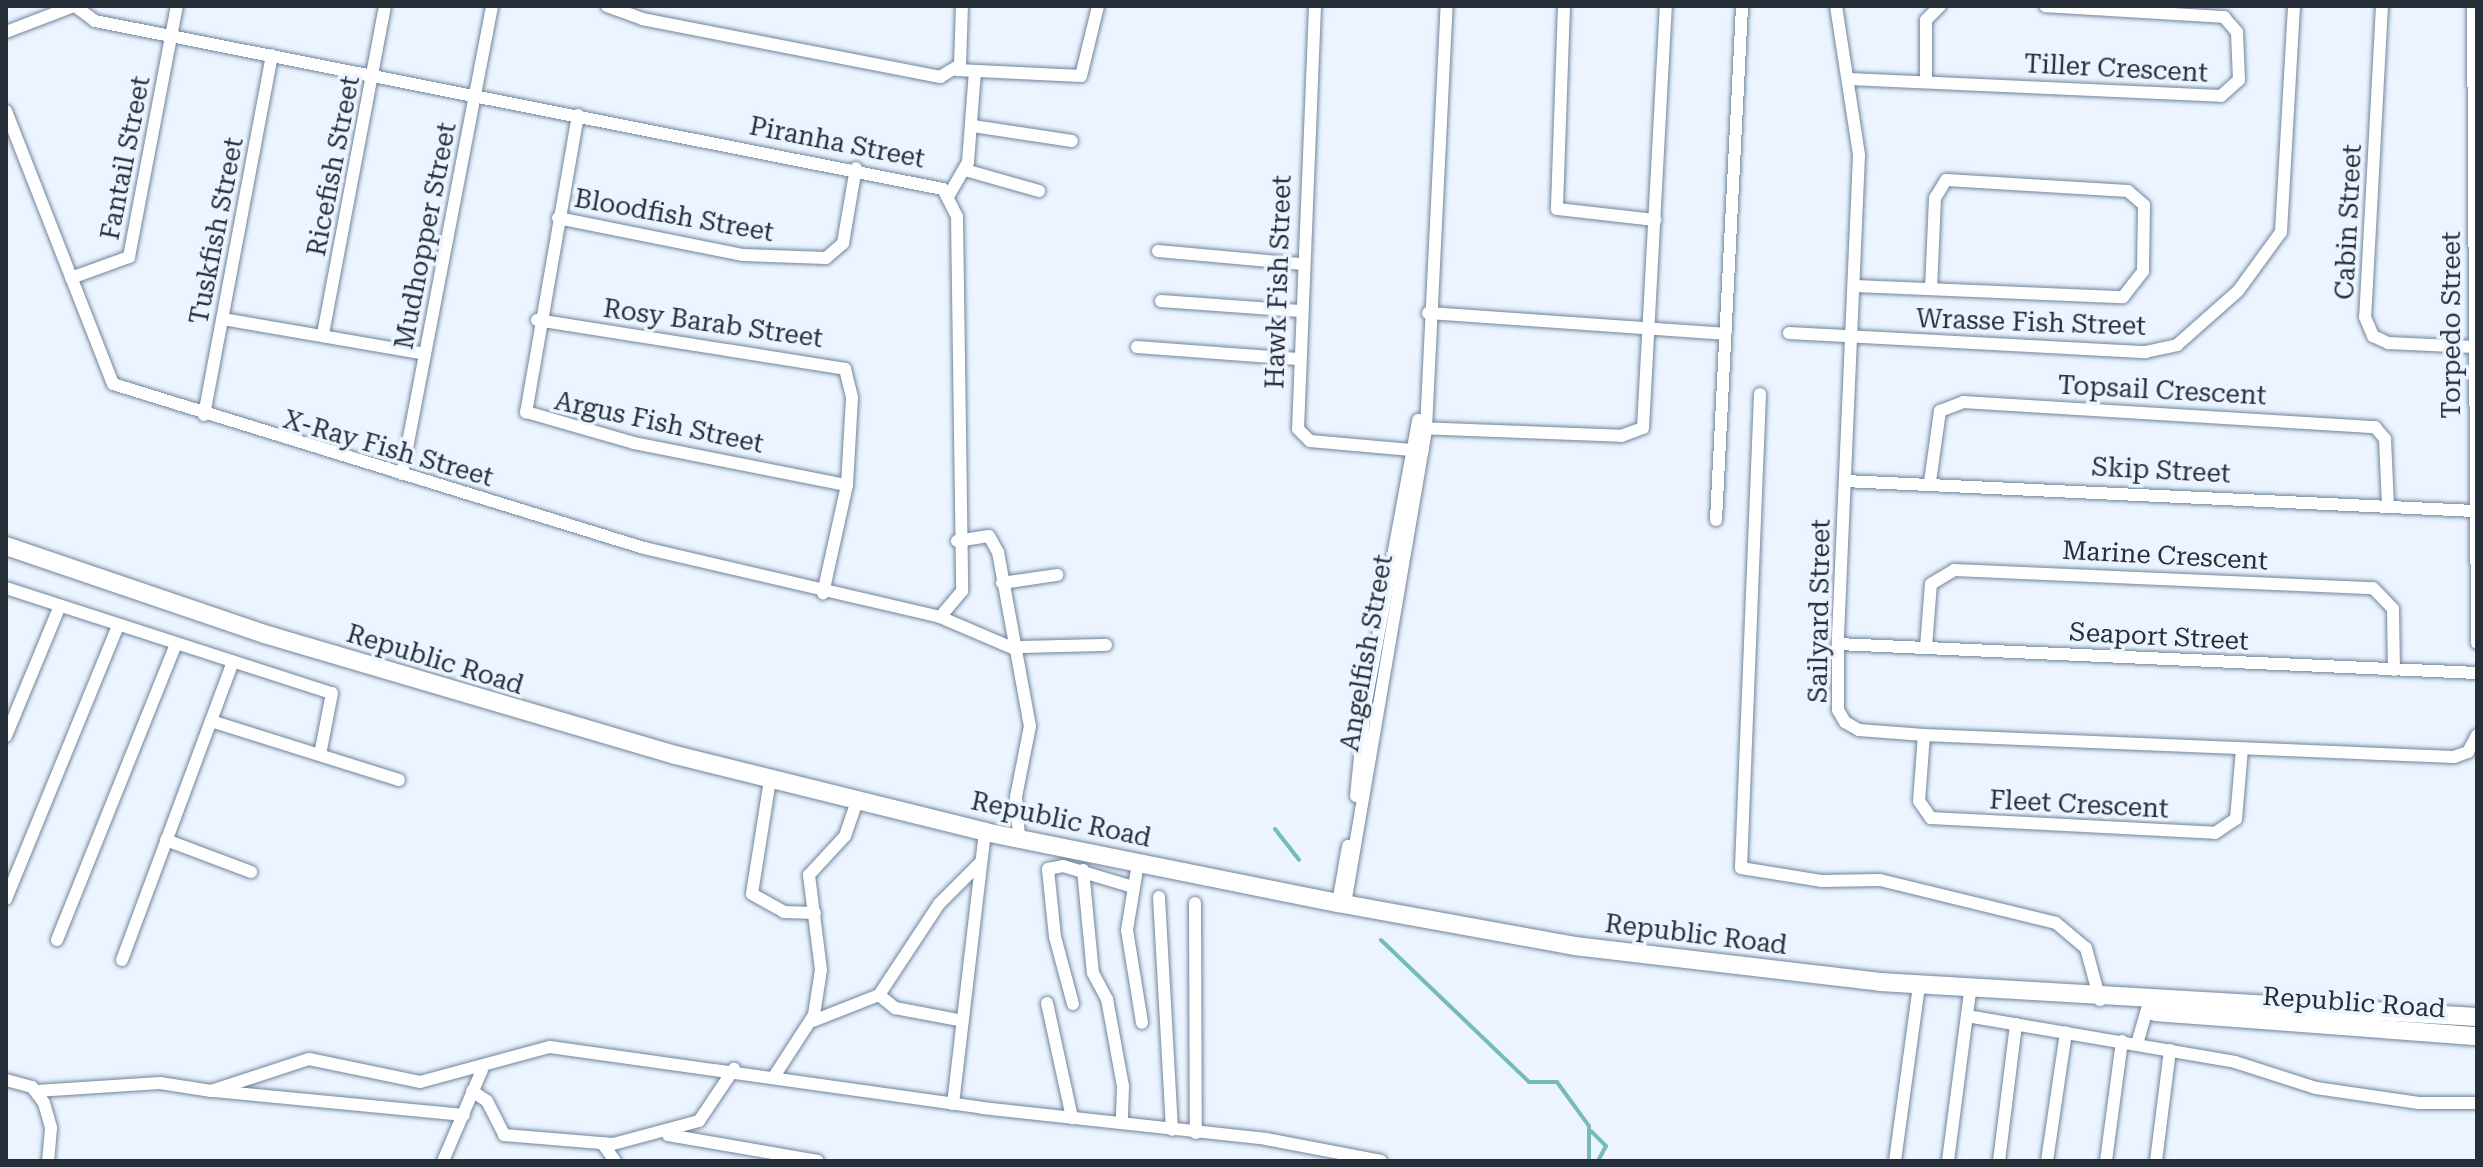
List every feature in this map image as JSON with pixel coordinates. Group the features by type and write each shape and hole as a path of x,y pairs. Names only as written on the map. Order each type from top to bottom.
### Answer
{"street":[{"path":"6,32 75,6"},
{"name":"Piranha Street","path":"75,6 95,21 927,182 949,195 957,217 957,541 961,597 940,617"},
{"name":"Fantail Street","path":"71,278 129,257 177,6"},
{"name":"Ricefish Street","path":"323,334 385,6"},
{"name":"Mudhopper Street","path":"402,474 492,6"},
{"path":"607,6 642,19 954,73 975,71 1081,76 1098,6"},
{"path":"954,73 962,6"},
{"name":"Hawk Fish Street","path":"1315,6 1298,359 1301,435 1418,451"},
{"name":"Angelfish Street","path":"1341,903 1421,428 1447,6"},
{"path":"1564,6 1557,209 1655,220"},
{"path":"1421,428 1633,435 1643,428 1666,6"},
{"path":"1716,520 1742,6"},
{"name":"Sailyard Street","path":"1836,6 1859,155 1838,644 1838,710 1845,722 1859,730 1924,735 2454,757 2476,738"},
{"path":"1926,82 1926,20 1940,6"},
{"name":"Tiller Crescent","path":"1849,79 2221,96 2239,80 2237,32 2224,17 2045,6"},
{"name":"Wrasse Fish Street","path":"1789,333 2145,352 2187,339 2265,261 2281,232 2294,6"},
{"name":"Cabin Street","path":"2382,6 2365,317 2373,336 2388,343 2474,347"},
{"name":"Torpedo Street","path":"2473,6 2477,643"},
{"name":"Tuskfish Street","path":"204,415 272,55"},
{"path":"949,195 965,170 973,126 975,71"},
{"name":"X-Ray Fish Street","path":"6,111 108,381 204,415 402,474 823,593 940,617 1017,649"},
{"name":"Argus Fish Street","path":"578,115 537,320 524,406 531,417 847,485"},
{"path":"973,126 1072,141"},
{"name":"Bloodfish Street","path":"558,218 743,255 826,258 843,243 856,168"},
{"path":"965,170 1039,191"},
{"path":"1855,286 2123,297 2143,271 2144,205 2128,191 1946,180 1935,198 1931,289"},
{"path":"1158,251 1302,264"},
{"path":"1161,301 1300,311"},
{"path":"1428,313 1725,334"},
{"path":"223,319 425,354"},
{"name":"Rosy Barab Street","path":"537,320 840,365 852,398 847,485 823,593"},
{"path":"1137,347 1298,359"},
{"path":"1760,394 1741,868 1821,881 1880,880 2056,923 2086,948 2100,1000"},
{"name":"Topsail Crescent","path":"1930,482 1940,411 1963,402 2375,427 2385,439 2388,504"},
{"name":"Skip Street","path":"1845,481 1930,482 2475,511"},
{"path":"957,541 992,538 1017,649 1031,740 1017,787 1019,837"},
{"name":"Republic Road","path":"6,546 445,691 857,802 1138,863 1575,946 1919,986 2477,1036"},
{"name":"Marine Crescent","path":"1926,647 1931,584 1954,570 2373,588 2393,609 2394,670"},
{"path":"1002,583 1057,575"},
{"path":"6,588 117,629 332,693 335,709 320,755"},
{"path":"6,736 59,608"},
{"path":"6,899 117,629"},
{"name":"Seaport Street","path":"1838,644 2477,673"},
{"path":"1017,649 1106,645"},
{"path":"57,940 175,646"},
{"path":"122,960 232,664"},
{"path":"211,721 399,780"},
{"name":"Fleet Crescent","path":"1924,735 1919,801 1931,818 2215,833 2236,819 2242,749"},
{"path":"770,780 752,894 784,912 815,913"},
{"path":"775,1075 813,1021 821,970 809,875 845,836 857,802"},
{"path":"953,1104 985,832"},
{"path":"166,840 251,872"},
{"path":"813,1021 879,995 939,904 981,862"},
{"path":"1138,863 1128,951 1142,1023"},
{"path":"1073,1004 1047,871 1054,865 1083,870 1133,887"},
{"path":"1083,870 1093,973 1107,999 1123,1086 1122,1123"},
{"path":"1159,897 1172,1130"},
{"path":"1195,903 1196,1133"},
{"path":"1895,1161 1919,986"},
{"path":"1948,1161 1970,991"},
{"path":"879,995 895,1008 963,1021"},
{"path":"1047,1003 1072,1118"},
{"path":"2137,1044 2140,1006"},
{"name":"Republic Road","path":"2140,1006 2477,1017"},
{"path":"1967,1016 2170,1050 2316,1088 2419,1103 2477,1103"},
{"path":"1999,1161 2016,1024"},
{"path":"2047,1161 2066,1032"},
{"path":"2106,1161 2122,1041"},
{"path":"211,1091 309,1059 414,1082 482,1070 550,1047 734,1069 953,1104 1122,1123 1381,1161"},
{"path":"2156,1161 2170,1050"},
{"path":"472,1091 487,1101 504,1135 602,1143 665,1134 705,1116 734,1069"},
{"path":"443,1161 482,1070"},
{"path":"6,1080 36,1091 160,1083 211,1091 464,1115"},
{"path":"36,1091 50,1118 48,1161"},
{"path":"665,1134 776,1157 818,1161"},
{"path":"602,1143 615,1161"}],"waterway":[{"path":"1275,829 1299,860"},
{"path":"1381,940 1529,1082 1557,1082 1589,1126 1589,1161"},
{"path":"1591,1131 1606,1146 1598,1161"}]}
